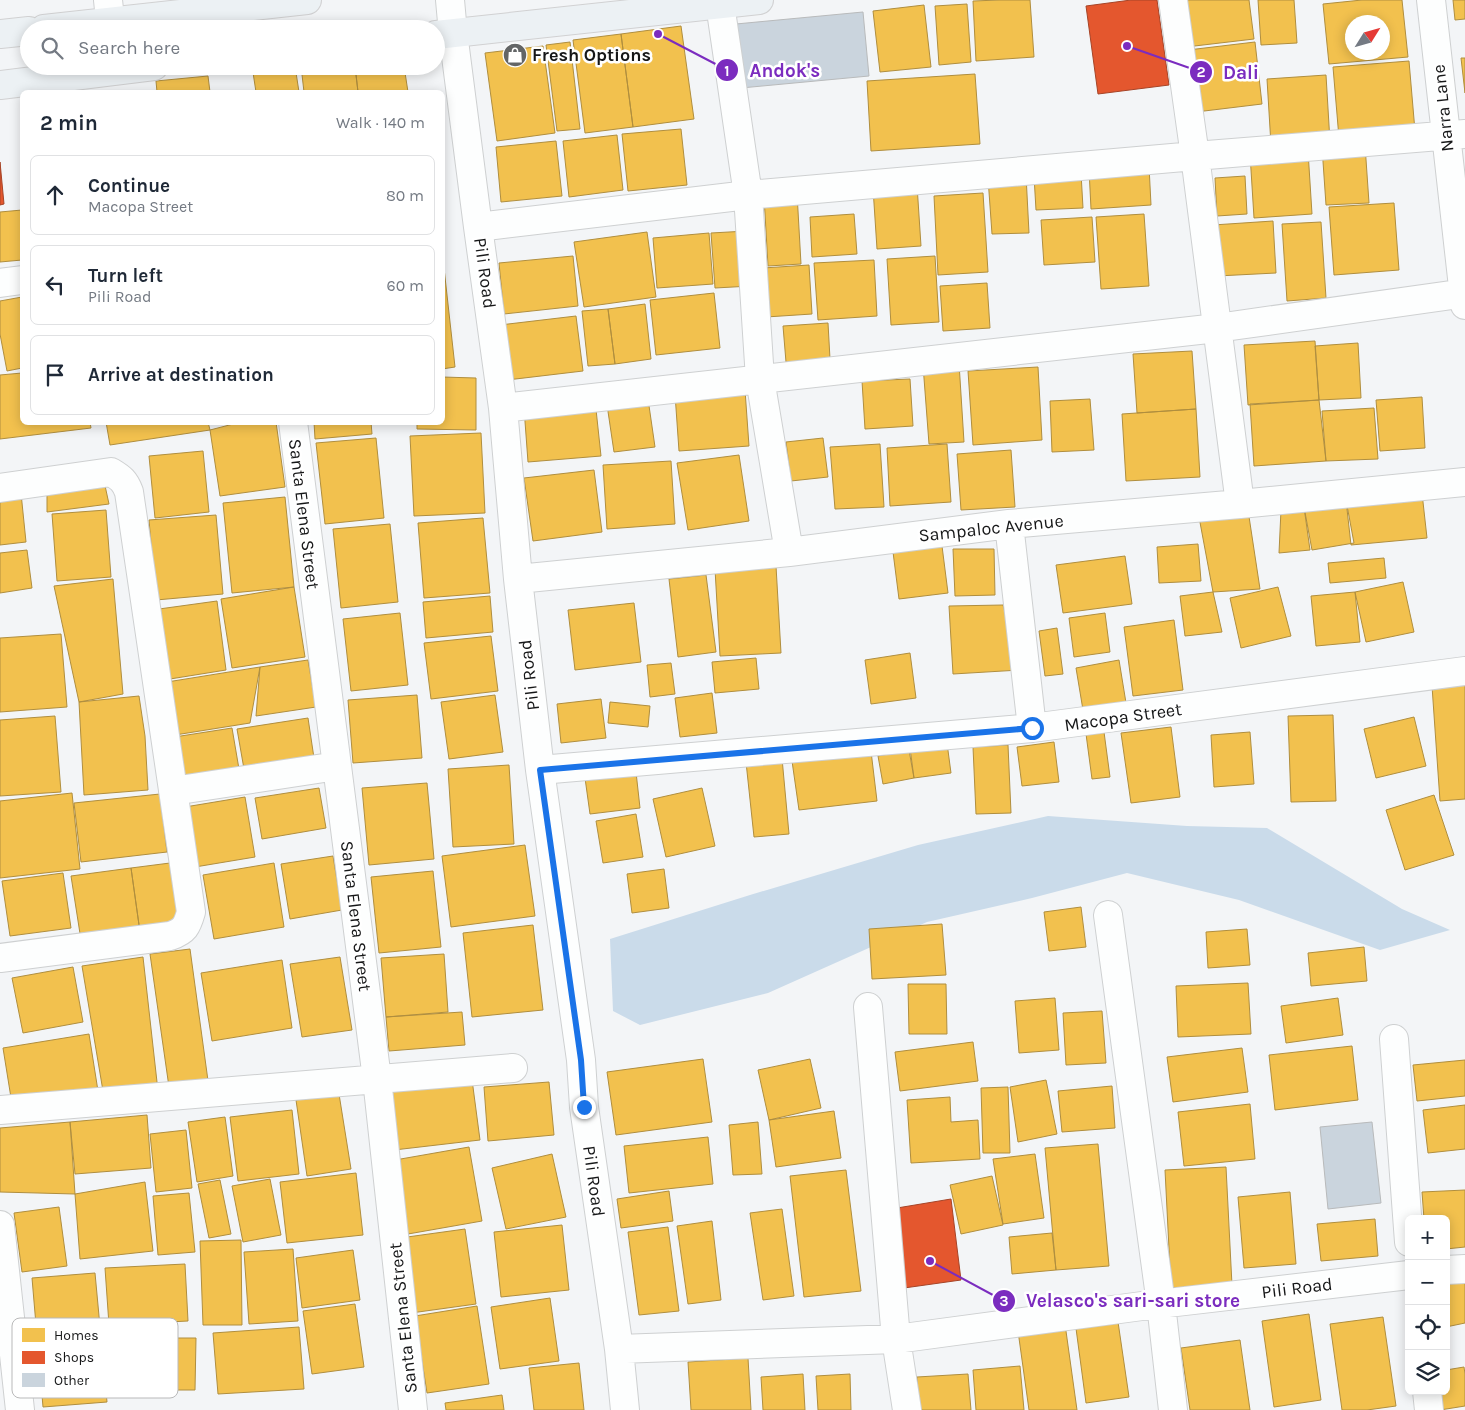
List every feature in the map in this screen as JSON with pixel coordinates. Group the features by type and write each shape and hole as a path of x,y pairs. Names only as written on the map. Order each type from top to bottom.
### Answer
{"main road":[{"path":"94,20 307,0"},
{"path":"445,34 759,0"},
{"path":"0,34 20,31"},
{"path":"0,85 68,75"}],"street":[{"name":"Pili Road","path":"450,0 445,34 478,227 503,408 518,578 540,770 581,1060 584,1107 619,1349 625,1410"},
{"path":"1172,0 1195,156 1240,504"},
{"name":"Narra Lane","path":"1430,0 1455,135 1465,297"},
{"path":"720,4 748,196 760,378 789,552"},
{"path":"478,227 748,196 1455,135"},
{"path":"0,283 20,280"},
{"path":"503,408 1217,328 1465,297"},
{"name":"Santa Elena Street","path":"293,425 377,1079 413,1410"},
{"path":"0,488 111,472 126,483 129,492 191,912 187,925 181,932 155,939 0,958"},
{"name":"Sampaloc Avenue","path":"518,578 789,552 1009,524 1465,482"},
{"path":"1009,524 1032,728"},
{"name":"Macopa Street","path":"540,770 1032,728 1465,671"},
{"path":"173,792 337,766"},
{"path":"1108,915 1161,1304 1173,1410"},
{"path":"868,1007 896,1339 907,1410"},
{"path":"1394,1039 1407,1215"},
{"path":"0,1110 513,1068"},
{"path":"0,1225 5,1312 12,1358"},
{"path":"1450,1270 1465,1269"},
{"name":"Pili Road","path":"619,1349 896,1339 1161,1304 1405,1275"},
{"path":"1428,1395 1430,1410"}],"shaded area":[{"path":"1048,816 1187,826 1267,828 1402,909 1450,930 1380,950 1239,900 1127,873 1032,898 927,922 768,993 640,1025 613,1011 610,939 918,845"}],"building: Homes":[{"path":"1030,0 1034,57 976,61 973,1"},
{"path":"1180,0 1249,0 1254,39 1186,47"},
{"path":"1258,0 1294,0 1297,43 1261,45"},
{"path":"1362,0 1402,0 1408,57 1390,59 1390,15 1345,15 1345,60 1374,60 1329,64 1323,4"},
{"path":"1453,0 1465,0 1465,19 1455,20"},
{"path":"967,4 971,62 939,65 935,6"},
{"path":"924,5 931,67 880,72 873,11"},
{"path":"681,26 694,119 633,127 621,34"},
{"path":"621,34 633,127 585,133 573,40"},
{"path":"570,42 580,129 557,131 546,45"},
{"path":"1255,42 1262,104 1196,112 1188,50"},
{"path":"543,46 555,133 497,141 485,53"},
{"path":"1461,58 1465,58 1465,93"},
{"path":"1409,61 1415,131 1339,138 1333,67"},
{"path":"975,74 980,144 871,151 867,81"},
{"path":"253,75 296,75 299,90 256,90"},
{"path":"302,75 356,75 358,90 304,90"},
{"path":"356,75 405,75 408,90 358,90"},
{"path":"1326,75 1330,142 1271,145 1267,79"},
{"path":"208,76 210,90 157,90 156,81"},
{"path":"681,129 687,185 628,191 622,134"},
{"path":"617,135 623,190 569,197 563,141"},
{"path":"556,141 562,196 501,202 496,147"},
{"path":"1365,145 1369,203 1326,205 1322,147"},
{"path":"1308,151 1312,214 1254,218 1250,154"},
{"path":"1149,166 1151,205 1091,209 1089,169"},
{"path":"1081,173 1083,208 1036,210 1034,176"},
{"path":"1026,175 1029,233 992,234 988,178"},
{"path":"1245,176 1247,214 1217,216 1215,178"},
{"path":"917,185 921,246 877,249 873,188"},
{"path":"797,193 801,264 768,266 764,196"},
{"path":"983,193 988,272 938,275 934,196"},
{"path":"1394,203 1399,270 1334,275 1329,207"},
{"path":"20,210 20,260 0,262 0,212"},
{"path":"854,214 857,254 812,257 810,217"},
{"path":"1144,214 1149,286 1101,289 1096,217"},
{"path":"1092,217 1095,262 1044,265 1041,220"},
{"path":"1273,221 1276,273 1217,276 1213,225"},
{"path":"1321,222 1326,298 1287,301 1282,224"},
{"path":"747,231 751,286 715,288 711,233"},
{"path":"647,232 656,297 584,307 574,242"},
{"path":"709,233 713,284 657,288 653,238"},
{"path":"573,256 578,306 504,314 499,263"},
{"path":"935,256 939,322 891,325 887,259"},
{"path":"874,260 877,316 818,320 814,263"},
{"path":"809,265 812,314 766,317 763,268"},
{"path":"445,277 455,367 445,369"},
{"path":"987,283 990,328 943,331 940,286"},
{"path":"714,293 720,348 656,355 650,300"},
{"path":"20,297 20,368 7,371 0,334 0,301"},
{"path":"645,304 651,359 615,364 608,309"},
{"path":"608,309 615,364 588,366 582,311"},
{"path":"576,316 583,371 507,380 500,325"},
{"path":"828,323 830,359 786,362 783,326"},
{"path":"1315,341 1319,400 1248,405 1244,345"},
{"path":"1358,343 1361,398 1319,400 1315,346"},
{"path":"1192,351 1196,409 1137,413 1133,354"},
{"path":"959,363 964,442 929,444 923,365"},
{"path":"1038,367 1042,440 973,445 968,371"},
{"path":"20,373 20,425 90,425 91,428 0,439 0,375"},
{"path":"445,377 476,378 476,430 417,429 417,425 445,425"},
{"path":"910,379 913,426 865,429 862,381"},
{"path":"745,390 749,446 679,451 675,394"},
{"path":"647,392 655,447 614,452 606,398"},
{"path":"1422,397 1425,448 1380,451 1376,400"},
{"path":"1090,399 1094,450 1052,452 1050,401"},
{"path":"595,400 601,456 528,462 524,408"},
{"path":"1319,400 1326,461 1254,466 1250,404"},
{"path":"1374,408 1378,459 1326,461 1322,411"},
{"path":"1196,409 1200,477 1126,481 1122,414"},
{"path":"107,425 209,425 210,430 110,445"},
{"path":"229,425 276,425 285,487 220,496 210,430"},
{"path":"314,425 371,425 372,434 315,439"},
{"path":"481,433 485,513 414,516 410,436"},
{"path":"376,438 384,518 325,524 316,443"},
{"path":"823,438 828,477 791,481 786,442"},
{"path":"880,444 884,507 835,509 830,447"},
{"path":"947,444 951,502 890,506 887,448"},
{"path":"1011,450 1015,507 961,510 957,454"},
{"path":"203,451 209,512 155,518 149,456"},
{"path":"739,455 749,521 688,530 677,463"},
{"path":"671,461 675,524 607,529 603,465"},
{"path":"594,470 602,532 533,541 524,478"},
{"path":"104,481 109,504 47,512 47,486"},
{"path":"21,493 26,542 0,545 0,496"},
{"path":"1422,493 1427,538 1351,545 1346,500"},
{"path":"285,497 294,587 232,593 223,503"},
{"path":"1346,500 1354,543 1312,550 1304,507"},
{"path":"1304,507 1310,550 1279,553 1281,510"},
{"path":"106,510 111,577 57,581 52,514"},
{"path":"1248,510 1260,589 1213,592 1199,517"},
{"path":"216,515 223,594 156,600 149,520"},
{"path":"483,518 490,593 424,598 418,523"},
{"path":"390,524 398,602 341,608 333,529"},
{"path":"1198,544 1201,581 1159,583 1157,547"},
{"path":"942,546 948,593 899,599 893,552"},
{"path":"953,549 994,549 995,595 955,596"},
{"path":"27,550 32,588 0,593 0,553"},
{"path":"1125,556 1132,604 1063,613 1056,565"},
{"path":"1384,558 1386,578 1330,583 1328,563"},
{"path":"776,566 781,653 720,656 715,569"},
{"path":"706,575 716,652 678,657 669,579"},
{"path":"113,579 123,694 79,702 54,586"},
{"path":"1403,582 1414,632 1366,642 1355,592"},
{"path":"294,587 305,657 232,668 221,599"},
{"path":"1278,587 1291,636 1241,648 1230,598"},
{"path":"1213,592 1222,632 1185,636 1180,596"},
{"path":"1355,592 1360,642 1316,646 1311,596"},
{"path":"490,596 493,632 426,638 423,602"},
{"path":"217,601 226,670 170,679 159,609"},
{"path":"634,603 641,662 575,670 568,610"},
{"path":"1003,605 1020,670 953,674 949,606"},
{"path":"400,613 408,685 351,691 343,619"},
{"path":"1105,613 1110,652 1074,657 1069,618"},
{"path":"1174,620 1183,690 1133,696 1124,627"},
{"path":"1057,628 1063,674 1045,676 1039,631"},
{"path":"61,634 67,707 0,712 0,638"},
{"path":"491,636 498,691 431,699 424,643"},
{"path":"910,653 916,698 871,704 865,660"},
{"path":"756,658 759,689 715,693 712,662"},
{"path":"308,660 316,707 256,716 260,667"},
{"path":"1119,660 1127,709 1084,716 1076,668"},
{"path":"671,663 675,694 650,697 647,665"},
{"path":"260,667 250,723 175,735 167,682"},
{"path":"1465,684 1465,799 1440,801 1432,686"},
{"path":"712,693 717,733 680,737 675,698"},
{"path":"417,695 422,758 353,763 348,700"},
{"path":"495,695 503,752 449,759 441,702"},
{"path":"139,696 145,736 148,790 84,795 79,702"},
{"path":"601,699 606,738 561,743 557,704"},
{"path":"610,702 650,706 648,727 608,723"},
{"path":"1333,715 1336,801 1291,802 1288,716"},
{"path":"55,716 61,792 0,796 0,720"},
{"path":"1414,717 1426,766 1376,778 1364,729"},
{"path":"308,718 314,758 244,769 237,729"},
{"path":"1171,727 1180,797 1131,803 1121,733"},
{"path":"232,728 239,769 175,779 168,738"},
{"path":"1104,732 1110,777 1092,779 1086,734"},
{"path":"1250,732 1254,784 1214,787 1211,735"},
{"path":"1054,742 1059,782 1022,786 1017,747"},
{"path":"947,743 951,773 914,778 910,748"},
{"path":"1008,745 1011,813 976,814 973,747"},
{"path":"909,750 914,778 883,784 878,756"},
{"path":"871,751 877,801 799,810 792,761"},
{"path":"782,758 789,834 754,837 746,762"},
{"path":"509,765 514,844 453,847 448,769"},
{"path":"636,772 640,808 590,814 585,778"},
{"path":"427,783 434,859 369,865 362,788"},
{"path":"319,788 326,828 262,839 255,798"},
{"path":"702,788 715,846 666,857 653,799"},
{"path":"72,793 80,869 0,878 0,801"},
{"path":"160,794 167,852 81,862 74,803"},
{"path":"1434,795 1454,855 1405,870 1386,810"},
{"path":"245,797 255,857 189,868 179,808"},
{"path":"636,814 643,857 603,863 596,821"},
{"path":"525,845 535,916 451,927 442,856"},
{"path":"333,856 342,910 290,919 281,864"},
{"path":"170,863 179,926 140,932 131,868"},
{"path":"274,863 284,927 214,939 203,875"},
{"path":"131,868 140,932 81,940 71,876"},
{"path":"664,869 669,908 632,913 627,874"},
{"path":"433,871 441,947 379,953 371,877"},
{"path":"63,873 71,928 10,936 2,881"},
{"path":"1081,907 1086,947 1049,951 1044,912"},
{"path":"942,924 946,975 872,979 869,929"},
{"path":"533,925 543,1010 472,1017 463,933"},
{"path":"1247,929 1250,965 1208,968 1206,932"},
{"path":"1364,947 1367,981 1311,986 1308,953"},
{"path":"190,949 209,1088 170,1094 150,954"},
{"path":"444,954 448,1012 386,1017 381,958"},
{"path":"143,957 158,1091 104,1097 82,966"},
{"path":"340,957 352,1030 302,1037 290,964"},
{"path":"282,960 292,1028 212,1041 201,973"},
{"path":"73,967 83,1022 23,1033 12,978"},
{"path":"1248,983 1251,1034 1178,1037 1176,986"},
{"path":"908,984 946,984 947,1034 909,1034"},
{"path":"1055,998 1059,1050 1019,1053 1015,1001"},
{"path":"1338,998 1343,1035 1286,1043 1281,1006"},
{"path":"1102,1011 1106,1063 1066,1065 1063,1013"},
{"path":"462,1012 465,1045 389,1051 386,1017"},
{"path":"89,1034 98,1091 12,1104 3,1048"},
{"path":"973,1042 978,1081 900,1091 895,1052"},
{"path":"1352,1046 1358,1100 1275,1110 1269,1055"},
{"path":"1242,1048 1248,1092 1173,1102 1167,1057"},
{"path":"703,1059 712,1122 616,1135 607,1072"},
{"path":"810,1059 821,1108 769,1120 758,1070"},
{"path":"1465,1060 1465,1096 1417,1101 1413,1065"},
{"path":"471,1072 480,1140 394,1150 385,1082"},
{"path":"1046,1080 1057,1134 1018,1142 1010,1087"},
{"path":"549,1082 554,1135 488,1141 484,1087"},
{"path":"1112,1086 1115,1128 1062,1132 1058,1091"},
{"path":"1008,1087 1010,1153 983,1153 981,1088"},
{"path":"339,1094 351,1169 307,1176 296,1100"},
{"path":"950,1097 951,1122 978,1120 980,1159 911,1163 907,1100"},
{"path":"1250,1104 1255,1159 1184,1166 1178,1112"},
{"path":"1465,1105 1465,1149 1428,1153 1423,1110"},
{"path":"292,1110 299,1174 238,1181 230,1117"},
{"path":"834,1111 841,1158 776,1167 769,1120"},
{"path":"147,1115 151,1168 75,1174 70,1122"},
{"path":"225,1117 233,1176 197,1182 188,1122"},
{"path":"70,1122 75,1194 0,1192 0,1128"},
{"path":"758,1122 762,1174 733,1175 729,1125"},
{"path":"186,1130 192,1188 156,1192 150,1134"},
{"path":"708,1137 713,1184 629,1193 624,1146"},
{"path":"1098,1144 1109,1266 1056,1270 1045,1148"},
{"path":"469,1147 482,1221 408,1234 395,1160"},
{"path":"552,1154 566,1217 506,1229 492,1168"},
{"path":"1035,1154 1044,1218 1003,1224 993,1159"},
{"path":"1226,1167 1232,1285 1171,1288 1165,1170"},
{"path":"846,1170 861,1291 804,1297 790,1176"},
{"path":"356,1173 363,1235 287,1243 280,1182"},
{"path":"992,1176 1003,1225 961,1234 950,1185"},
{"path":"270,1179 281,1235 243,1242 232,1186"},
{"path":"220,1180 231,1234 209,1238 198,1184"},
{"path":"145,1182 153,1251 80,1259 75,1194"},
{"path":"1465,1190 1465,1247 1450,1249 1450,1215 1424,1215 1422,1192"},
{"path":"669,1191 673,1221 621,1228 617,1199"},
{"path":"1290,1192 1296,1264 1244,1268 1238,1197"},
{"path":"189,1193 195,1252 158,1255 153,1196"},
{"path":"59,1207 67,1266 22,1272 14,1213"},
{"path":"782,1209 794,1296 763,1300 750,1213"},
{"path":"1375,1219 1378,1256 1321,1261 1317,1224"},
{"path":"712,1221 721,1300 688,1304 677,1226"},
{"path":"562,1225 569,1290 501,1297 494,1232"},
{"path":"668,1227 679,1311 639,1315 628,1232"},
{"path":"465,1229 476,1304 411,1313 400,1238"},
{"path":"1052,1233 1056,1270 1012,1274 1009,1237"},
{"path":"241,1240 242,1325 203,1325 200,1241"},
{"path":"293,1249 298,1321 249,1324 244,1252"},
{"path":"353,1250 360,1300 302,1308 296,1258"},
{"path":"185,1264 188,1321 178,1322 178,1318 109,1318 105,1268"},
{"path":"95,1273 99,1318 35,1318 32,1278"},
{"path":"1465,1275 1465,1323 1450,1326 1450,1305 1450,1278"},
{"path":"550,1298 559,1361 500,1369 491,1307"},
{"path":"355,1304 364,1367 312,1374 303,1311"},
{"path":"477,1306 489,1384 427,1393 415,1316"},
{"path":"1309,1314 1321,1400 1274,1407 1262,1321"},
{"path":"1117,1315 1129,1397 1086,1403 1075,1321"},
{"path":"1383,1317 1396,1406 1367,1410 1342,1410 1330,1324"},
{"path":"1065,1324 1077,1410 1029,1410 1018,1331"},
{"path":"299,1327 304,1389 218,1394 213,1333"},
{"path":"178,1338 196,1338 195,1390 178,1390"},
{"path":"1240,1340 1250,1410 1190,1410 1181,1348"},
{"path":"748,1358 751,1410 691,1410 688,1362"},
{"path":"579,1363 584,1410 534,1410 529,1368"},
{"path":"1020,1366 1024,1410 976,1410 973,1370"},
{"path":"1464,1367 1465,1406 1440,1410 1437,1395 1450,1395 1450,1369"},
{"path":"803,1374 805,1410 763,1410 761,1377"},
{"path":"850,1374 851,1410 818,1410 816,1376"},
{"path":"968,1374 971,1410 919,1410 917,1377"},
{"path":"502,1395 504,1410 446,1410 445,1403"},
{"path":"42,1398 107,1398 107,1402 43,1407"}],"building: Shops":[{"path":"1131,0 1157,0 1169,85 1098,94 1086,6"},
{"path":"0,162 4,204 0,205"},
{"path":"951,1199 961,1280 904,1288 897,1208"}],"building: Other":[{"path":"863,12 869,76 741,88 736,24"},
{"path":"1372,1122 1381,1203 1328,1209 1320,1127"}],"place":[{"name":"Andok's","path":"658,34"},
{"name":"Dali","path":"1127,46"},
{"name":"Fresh Options","path":"515,55"},
{"name":"Velasco's sari-sari store","path":"930,1261"}],"route":[{"path":"584,1107 581,1060 540,770 1032,728"}]}
